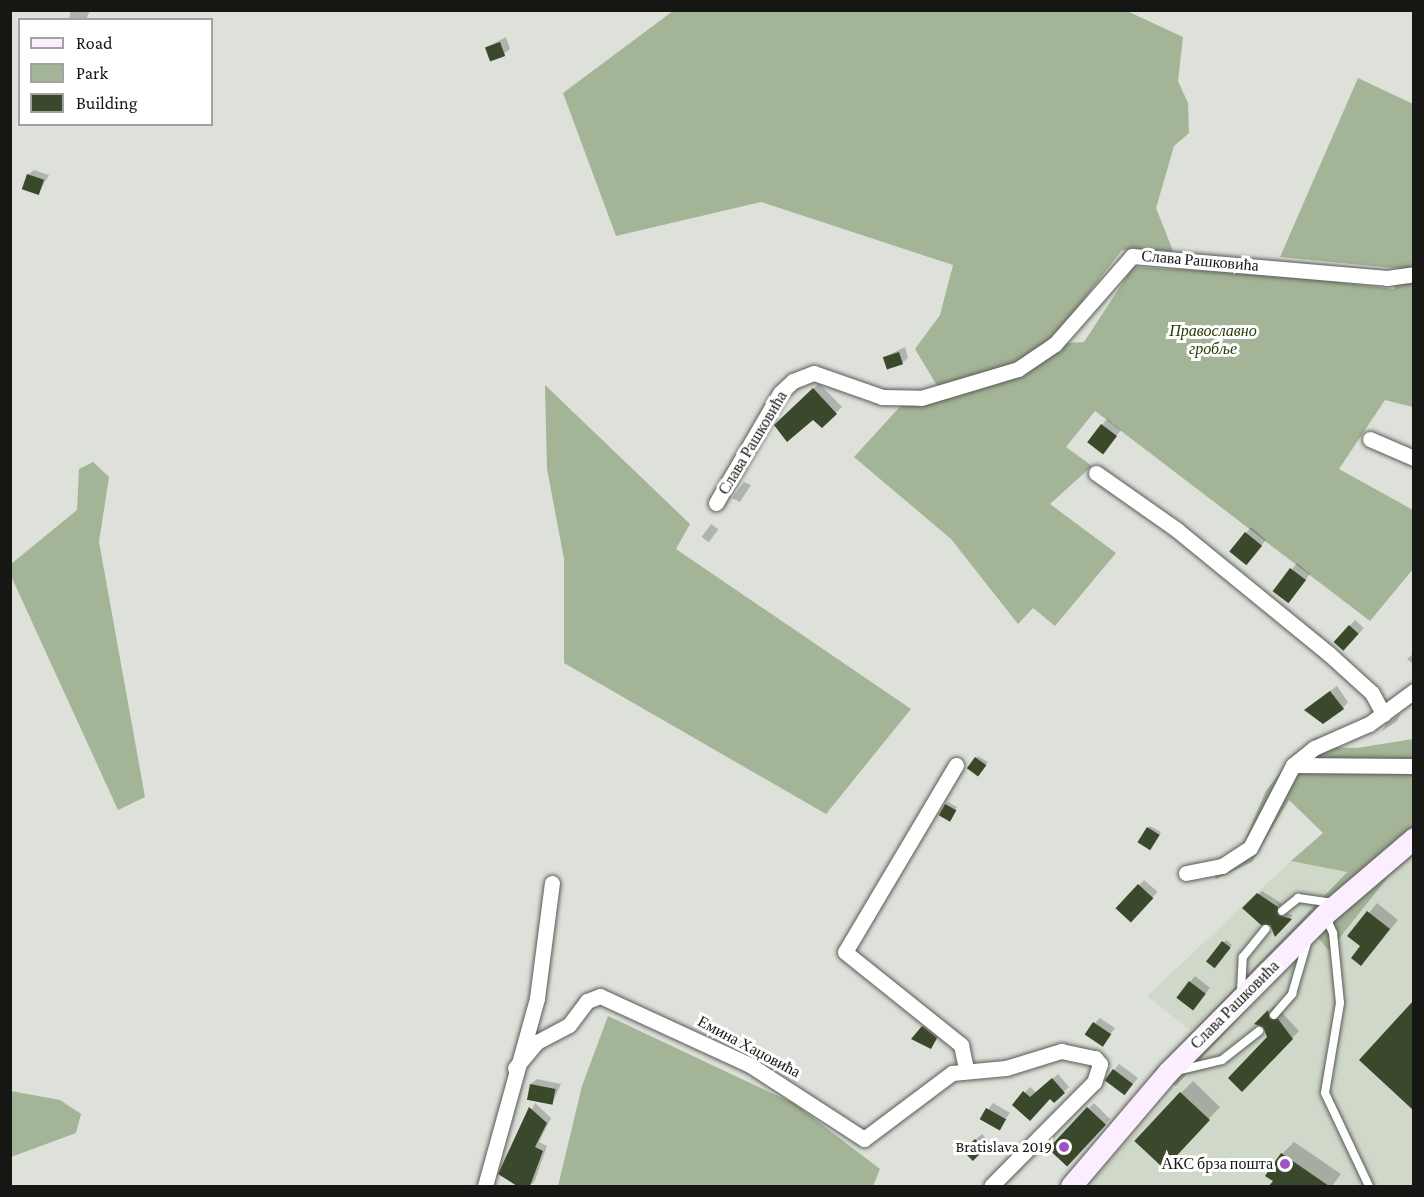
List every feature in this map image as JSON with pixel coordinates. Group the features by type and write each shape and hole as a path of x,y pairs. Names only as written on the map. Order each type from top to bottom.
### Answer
{"main road":[{"name":"Слава Рашковића","path":"1071,1186 1168,1072 1324,915 1413,838"}],"street":[{"name":"Слава Рашковића","path":"716,503 780,393 793,381 814,373 882,397 921,398 1018,369 1055,344 1132,256 1387,278 1413,274"},
{"path":"1370,440 1413,458"},
{"path":"1096,472 1177,530 1329,654 1372,693 1383,714"},
{"path":"1186,873 1222,866 1250,848 1293,765 1314,748 1383,714 1413,691"},
{"path":"956,765 844,952 961,1045 973,1068 1006,1068 1061,1052 1089,1056 1100,1064 1094,1082 991,1186"},
{"path":"1293,765 1413,766"},
{"name":"Емина Хаџовића","path":"485,1186 514,1068 537,998 552,884"},
{"name":"Емина Хаџовића","path":"514,1068 537,1042 569,1025 587,1001 600,996 750,1065 864,1139 927,1089 973,1068"}],"lane":[{"path":"1282,911 1298,898 1324,915 1333,933 1340,1003 1325,1093 1370,1186"},
{"path":"1274,1015 1292,994 1324,915"},
{"path":"1241,999 1243,957 1266,929"},
{"path":"1168,1072 1222,1060 1258,1031"}],"shaded area":[{"path":"1413,855 1413,1186 1087,1186 1316,935 1329,951 1389,876"},
{"path":"1291,861 1347,871 1191,1031 1147,996"}],"green space":[{"path":"673,11 1127,11 1183,37 1178,81 1188,103 1189,133 1174,146 1156,208 1173,251 1122,250 1052,340 1020,362 939,389 915,349 940,315 953,265 761,202 616,236 563,93"},
{"name":"Православно гробље","path":"1358,78 1413,104 1413,407 1385,400 1339,469 1413,510 1413,569 1370,621 1095,411 1066,447 1092,466 1050,504 1116,553 1055,626 1033,608 1018,624 951,539 854,457 907,399 1022,366 1055,344 1084,342 1133,267 1281,275 1394,289 1403,269 1280,257"},
{"path":"545,385 690,524 676,549 911,709 826,814 564,663 564,559 547,469"},
{"path":"93,462 109,477 99,542 145,797 118,810 11,576 11,564 77,510 79,469"},
{"path":"1318,737 1327,747 1357,748 1413,739 1413,855 1389,876 1329,951 1316,935 1176,1086 1153,1072 1347,872 1291,861 1323,833 1289,800 1252,862 1216,879 1211,864 1242,847 1266,791 1294,754"},
{"path":"608,1016 795,1104 880,1169 873,1186 558,1186 582,1086"},
{"path":"11,1091 60,1100 81,1114 76,1133 11,1157"}],"building":[{"path":"500,42 505,56 490,62 485,47"},
{"path":"27,174 44,180 39,195 22,189"},
{"path":"899,352 903,364 887,370 883,357"},
{"path":"813,388 837,414 822,428 813,420 787,442 774,425"},
{"path":"1101,424 1117,436 1103,454 1087,442"},
{"path":"1245,532 1262,546 1246,565 1229,551"},
{"path":"1290,568 1306,580 1289,603 1273,591"},
{"path":"1349,625 1359,634 1343,651 1334,642"},
{"path":"1330,691 1344,709 1323,724 1304,710"},
{"path":"975,757 986,765 978,777 967,768"},
{"path":"945,804 956,810 950,822 939,815"},
{"path":"1147,827 1160,835 1150,850 1137,842"},
{"path":"1138,884 1153,898 1131,922 1115,908"},
{"path":"1257,893 1278,907 1278,915 1292,919 1275,937 1270,925 1261,925 1242,908"},
{"path":"1367,911 1390,929 1361,966 1351,958 1360,946 1347,936"},
{"path":"1222,941 1231,948 1215,968 1206,961"},
{"path":"1189,981 1206,994 1193,1010 1176,998"},
{"path":"1413,1001 1413,1110 1359,1060"},
{"path":"1268,1010 1270,1019 1278,1019 1293,1039 1242,1092 1228,1078 1267,1037 1263,1027 1254,1024"},
{"path":"1093,1022 1111,1034 1103,1047 1085,1034"},
{"path":"922,1026 937,1038 931,1049 911,1039"},
{"path":"1113,1069 1133,1084 1125,1095 1105,1080"},
{"path":"1052,1078 1065,1093 1054,1103 1050,1099 1030,1121 1012,1105 1023,1091 1030,1097"},
{"path":"530,1084 556,1089 552,1105 527,1100"},
{"path":"1180,1092 1210,1120 1164,1169 1134,1141"},
{"path":"529,1107 547,1123 535,1147 543,1151 530,1186 517,1186 498,1174"},
{"path":"1087,1107 1106,1125 1067,1166 1048,1149"},
{"path":"986,1108 1006,1119 1000,1131 980,1119"},
{"path":"975,1139 985,1149 973,1161 963,1151"},
{"name":"АКС брза пошта","path":"1281,1153 1329,1186 1269,1186 1273,1181 1265,1176"}],"place":[{"name":"Bratislava 2019","path":"1064,1147"},
{"name":"АКС брза пошта","path":"1285,1164"}]}
